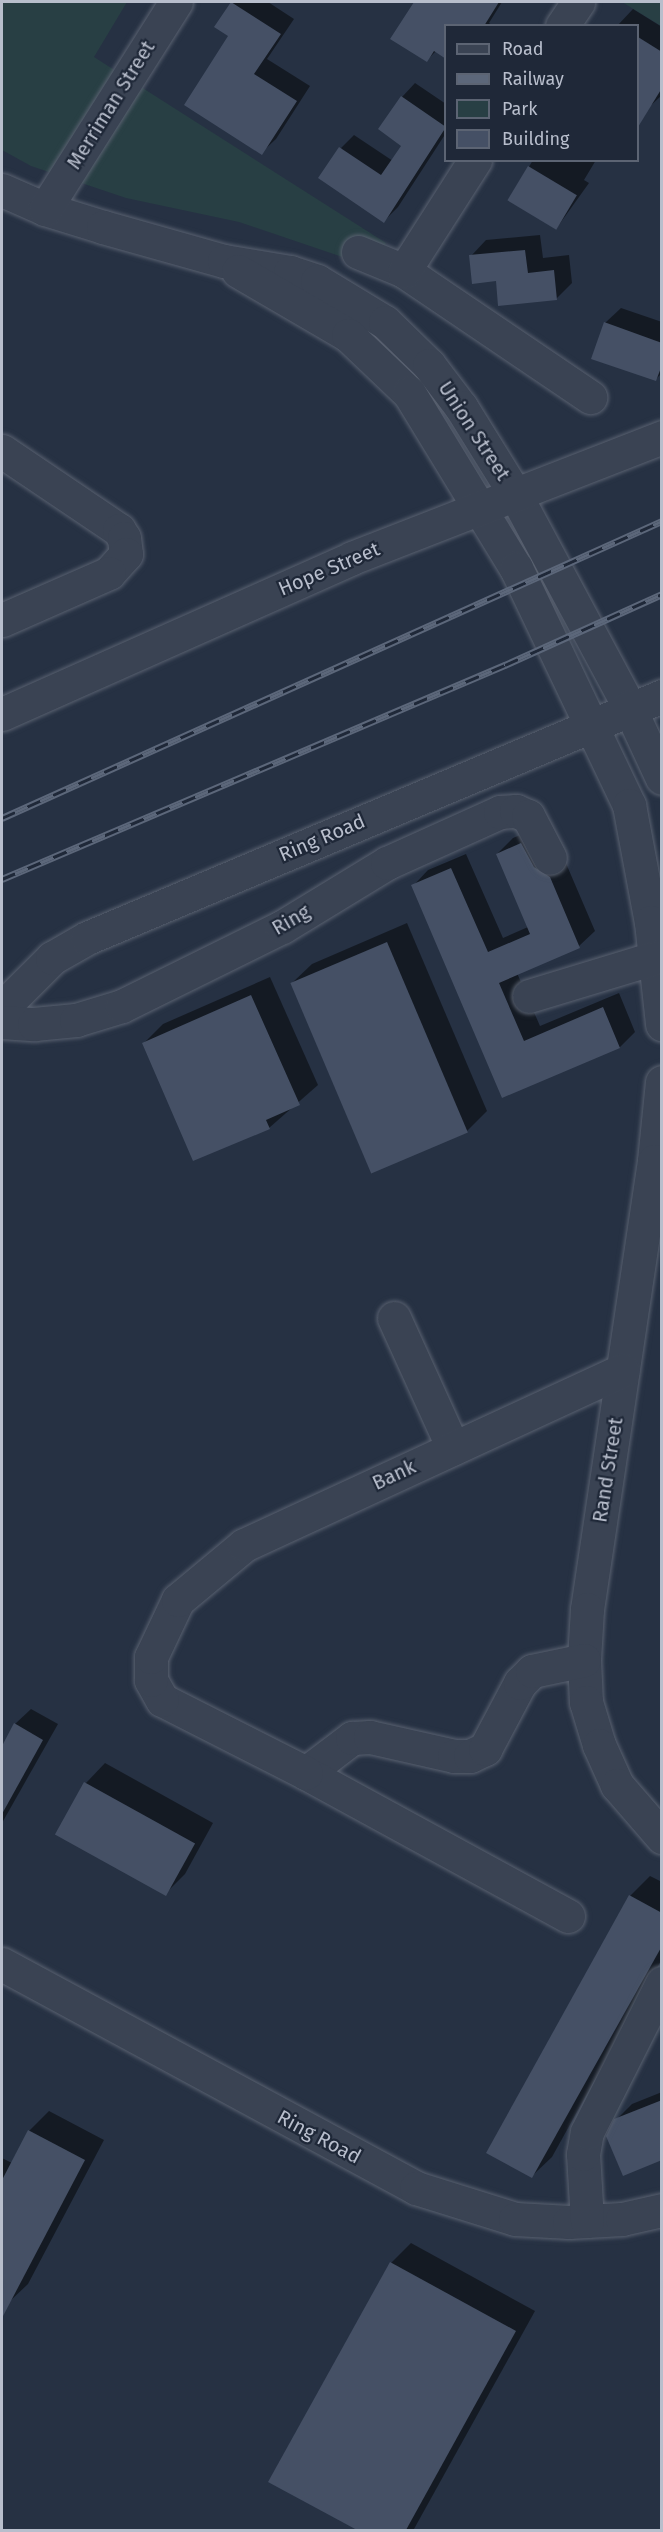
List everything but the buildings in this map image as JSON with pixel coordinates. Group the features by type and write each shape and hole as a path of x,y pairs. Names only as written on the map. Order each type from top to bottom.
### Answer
{"street":[{"name":"Merriman Street","path":"45,209 176,2"},
{"path":"563,24 578,2"},
{"path":"404,271 474,162"},
{"name":"Union Street","path":"2,190 45,209 224,261 290,272 317,281 385,322 429,365 461,407 515,494 629,707"},
{"path":"358,252 404,271 590,397"},
{"name":"Union Street","path":"224,261 333,324 370,351 409,393 516,568 592,722"},
{"name":"Hope Street","path":"2,714 352,558 662,437"},
{"path":"2,451 119,530 124,538 126,554 109,573 2,620"},
{"name":"Ring Road","path":"2,1008 52,958 87,938 592,722 662,696"},
{"path":"629,707 662,778"},
{"path":"592,722 629,805 639,847 662,1024"},
{"name":"Ring","path":"2,1022 34,1024 76,1020 122,1006 282,927 387,863 500,812 516,811 528,816 550,858"},
{"path":"529,996 654,958"},
{"name":"Rand Street","path":"662,1082 654,1161 587,1609 584,1660 586,1701 599,1745 617,1785 662,1837"},
{"path":"394,1318 453,1448"},
{"name":"Bank","path":"306,1773 162,1700 151,1680 151,1657 178,1600 244,1545 623,1370"},
{"path":"568,1916 306,1773 352,1738 370,1737 454,1756 470,1756 485,1749 520,1683 532,1671 584,1660"},
{"name":"Ring Road","path":"2,1964 416,2188 514,2219 587,2221 662,2210"},
{"path":"587,2221 583,2154 587,2132 662,1983"}],"green space":[{"path":"2,2 127,2 94,57 386,243 372,267 239,222 126,198 31,166 2,150"},
{"path":"622,2 661,2 661,26"}],"railway":[{"path":"2,818 662,521"},
{"path":"2,879 505,665 662,594"}]}
